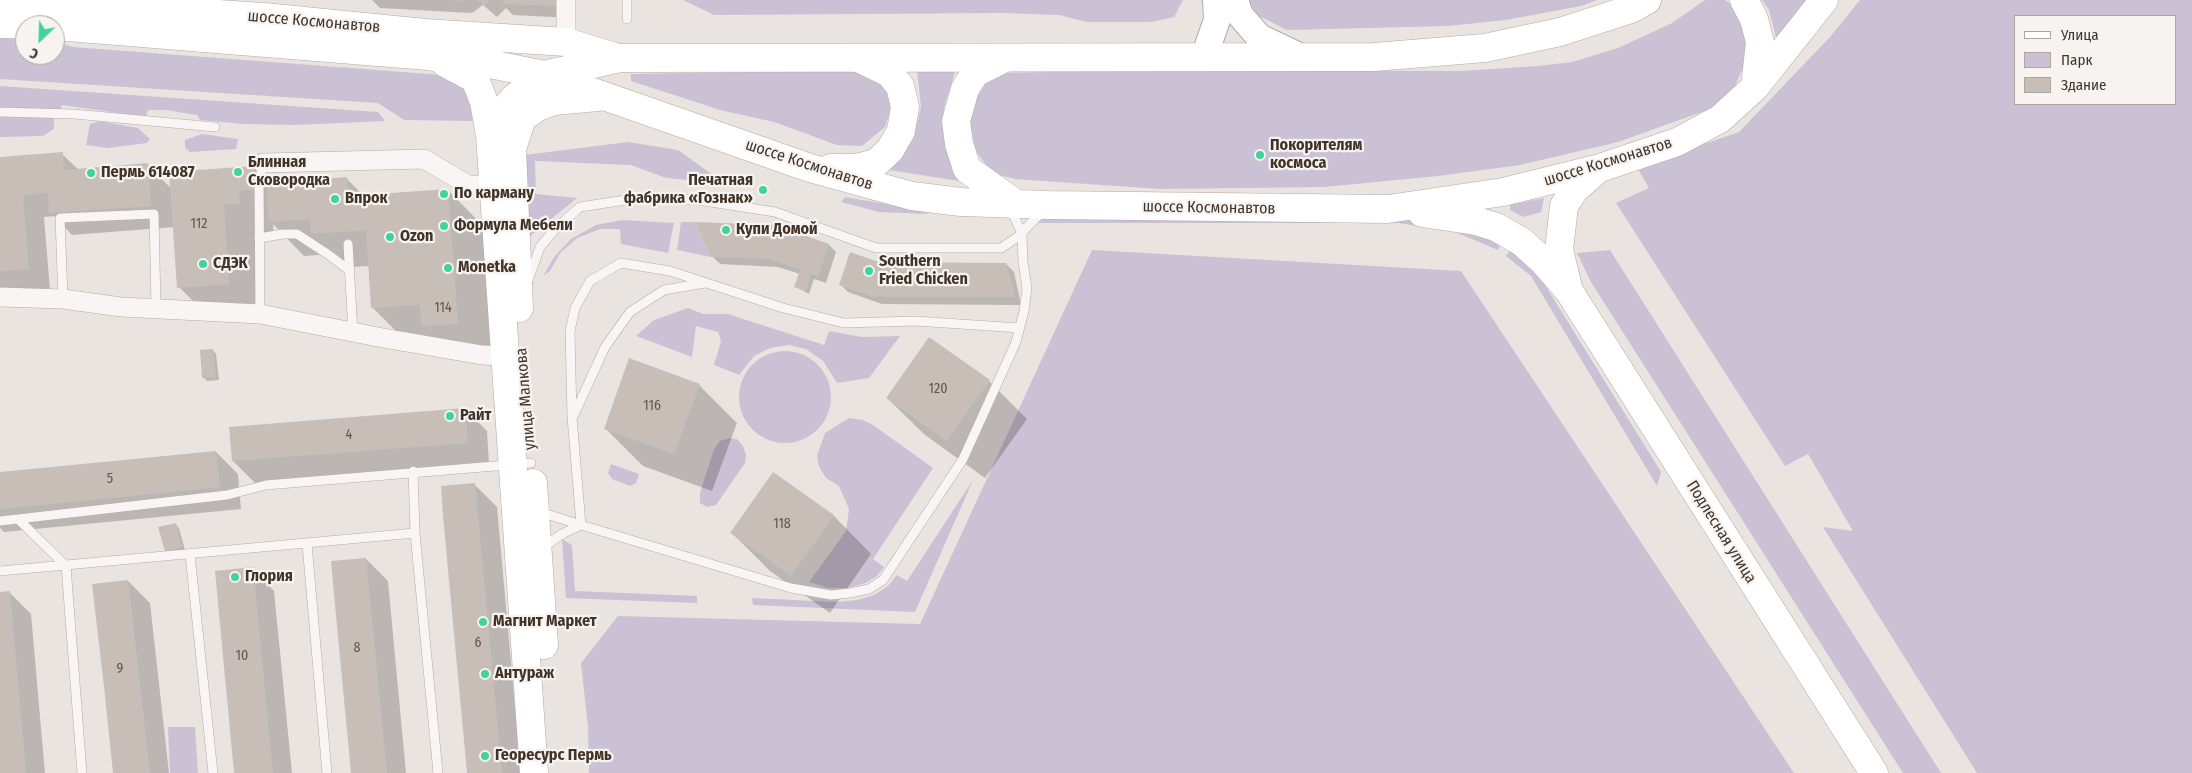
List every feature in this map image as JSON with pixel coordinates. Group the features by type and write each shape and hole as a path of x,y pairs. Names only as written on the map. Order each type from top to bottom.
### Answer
{"main road":[{"name":"шоссе Космонавтов","path":"6,0 264,13 425,33 566,42 620,58"},
{"name":"шоссе Космонавтов","path":"544,75 620,58 857,57 1004,59 1374,57 1485,48 1560,32 1631,9 1647,0"},
{"path":"1744,0 1754,19 1760,42 1755,87"},
{"name":"шоссе Космонавтов","path":"65,27 428,56 490,64 544,75 609,96 810,168 912,196 961,202 1012,204 1388,209 1503,192 1600,168 1677,142 1720,119 1755,87 1824,0"},
{"path":"0,24 15,24"},
{"name":"улица Малкова","path":"428,56 454,67 475,79 484,102 490,135 492,185 508,355 522,464 535,510 553,773"},
{"path":"810,168 855,168 876,163 890,150 901,131 905,107 900,86 890,73 857,57"},
{"path":"1004,59 976,73 965,89 956,121 959,144 967,169 1012,204"},
{"path":"490,135 500,115 514,98 544,75"},
{"name":"улица Малкова","path":"534,773 512,149 522,118 538,107 554,101 609,96"},
{"path":"1568,291 1559,250 1564,206 1574,190 1600,168"},
{"path":"1388,209 1439,215 1496,227 1522,242 1543,261 1568,291"},
{"name":"Подлесная улица","path":"1568,291 1874,773"}],"street":[{"path":"566,0 566,42"},
{"path":"1204,57 1217,20 1216,0"},
{"path":"1235,0 1240,15 1259,37 1302,57"},
{"path":"263,163 424,158 468,185 492,185"},
{"path":"0,297 63,299 121,306 260,314 353,333 482,354 508,355"}],"lane":[{"path":"626,19 627,0"},
{"path":"0,112 74,114 215,127"},
{"path":"260,314 259,183 263,163"},
{"path":"519,306 540,247 556,228 580,207 644,196 698,200 775,212 876,248 1001,248 1022,234 1049,205"},
{"path":"535,510 561,521 791,588 831,595 869,589 883,580 890,571 963,459 1016,342 1027,288 1023,262 1022,234 1012,204"},
{"path":"63,299 60,218 154,214 156,307"},
{"path":"259,238 297,234 350,271"},
{"path":"348,244 353,333"},
{"path":"580,526 572,417 570,331 575,308 590,281 621,263 670,271 783,308 844,323 916,321 1019,328"},
{"path":"572,417 606,347 630,312 664,290 705,283"},
{"path":"0,521 227,495 266,485 413,471 522,464"},
{"path":"413,471 415,534 438,773"},
{"path":"19,520 66,566 82,773"},
{"path":"538,552 562,534 580,526"},
{"path":"0,571 415,534"},
{"path":"307,544 327,773"},
{"path":"190,555 213,773"}],"green space":[{"path":"683,0 1183,0 1174,17 1151,22 1087,22 1059,15 1002,13 714,15"},
{"path":"1247,0 1597,0 1581,6 1506,20 1448,26 1287,30 1259,16"},
{"path":"1705,0 1725,0 1733,6 1742,26 1746,43 1744,66 1735,86 1713,108 1618,142 1520,165 1438,176 1324,187 1160,189 1015,179 999,175 986,165 976,151 971,128 971,111 975,95 990,73 1157,70 1461,71 1538,66 1572,62 1618,48 1672,23"},
{"path":"1762,0 1813,0 1778,45 1769,10"},
{"path":"1860,0 2192,0 2192,773 1977,773 1823,527 1853,531 1808,454 1785,466 1616,203 1649,188 1637,167 1739,132 1830,37"},
{"path":"0,35 15,36 15,65 65,65 65,44 73,47 456,76 469,85 473,121 404,120 378,103 0,79"},
{"path":"956,69 944,107 944,129 959,181 889,170 906,147 918,120 921,107 917,70"},
{"path":"874,70 891,91 891,108 885,127 862,146 837,145 774,122 720,110 631,81 631,74"},
{"path":"0,86 378,112 385,121 295,125 245,124 200,120 197,115 166,110 148,110 146,117 62,105 60,111 0,108"},
{"path":"0,114 54,116 54,129 43,136 0,137"},
{"path":"99,121 138,128 150,139 147,143 108,148 86,145 90,124"},
{"path":"202,134 238,139 236,149 190,152 185,148 185,140"},
{"path":"628,142 678,150 713,175 709,182 666,178 631,165 535,161 536,194 577,198 529,237 525,155"},
{"path":"845,197 916,209 928,214 879,212 841,202"},
{"path":"1544,198 1541,212 1523,217 1510,210 1510,205"},
{"path":"1040,216 1409,216 1504,237 1498,250 1455,232 1398,223 1039,223"},
{"path":"622,220 674,223 668,253 621,244 620,229 600,229 577,238 560,253 550,271 543,276 555,256 571,239 596,225"},
{"path":"681,222 695,222 711,257 677,250"},
{"path":"1513,246 1542,280 1661,472 1657,486 1531,276 1506,256"},
{"path":"1092,250 1461,271 1794,773 589,773 588,727 581,663 618,616 920,624"},
{"path":"1610,250 1941,773 1903,773 1591,282 1577,253"},
{"path":"688,308 703,314 728,314 824,345 829,331 862,337 900,336 869,378 837,383 823,361 806,349 789,345 770,348 754,356 739,375 714,365 721,341 718,332 696,326 692,357 636,336 654,320"},
{"path":"785,351 803,354 818,364 828,379 831,397 828,415 818,430 803,440 785,443 767,440 752,430 742,415 739,397 742,379 752,364 767,354"},
{"path":"849,418 863,420 873,425 933,468 873,559 884,567 877,576 866,583 848,588 828,588 809,582 846,531 849,509 839,486 826,478 819,467 817,456 825,433"},
{"path":"729,438 737,439 743,446 746,455 745,463 716,505 707,507 700,503 700,493 714,449 720,441"},
{"path":"611,464 639,474 636,483 630,486 612,479 608,473"},
{"path":"973,480 915,612 753,605 752,598 836,602 857,600 874,595 888,586 897,575 907,581"},
{"path":"562,539 572,545 575,591 697,596 697,603 566,598"},
{"path":"168,727 195,727 198,773 170,773"}],"building":[{"path":"477,0 491,0 484,6"},
{"path":"504,0 561,0 561,6 500,4"},
{"path":"63,152 64,170 148,163 151,206 49,213 48,193 23,195 29,269 0,271 0,157"},
{"path":"254,166 256,189 239,191 240,203 224,205 229,284 177,288 169,172"},
{"path":"347,177 349,196 448,189 458,324 421,326 420,305 371,308 366,230 311,234 310,219 269,222 266,183"},
{"path":"695,222 776,225 829,244 818,276 811,274 806,291 794,287 800,270 770,259 711,257"},
{"path":"850,252 879,262 1006,263 1015,297 873,297 839,285"},
{"path":"929,337 990,380 947,441 886,398"},
{"path":"213,349 216,377 202,378 200,350"},
{"path":"629,358 700,384 674,454 604,429"},
{"path":"465,408 468,443 232,461 229,427"},
{"path":"216,451 220,487 0,509 0,472"},
{"path":"773,472 834,515 791,576 730,533"},
{"path":"475,483 502,773 467,773 443,516 441,486"},
{"path":"176,523 182,547 165,551 158,527"},
{"path":"366,558 387,773 351,773 331,561"},
{"path":"253,567 273,773 234,773 215,571"},
{"path":"128,580 150,773 113,773 92,584"},
{"path":"10,591 26,773 0,773 0,592"}],"place":[{"name":"Покорителям космоса","path":"1260,155"},
{"name":"Блинная Сковородка","path":"238,172"},
{"name":"Пермь 614087","path":"91,173"},
{"name":"Печатная фабрика «Гознак»","path":"763,190"},
{"name":"По карману","path":"444,194"},
{"name":"Впрок","path":"335,199"},
{"name":"Формула Мебели","path":"444,226"},
{"name":"Купи Домой","path":"726,230"},
{"name":"Ozon","path":"390,237"},
{"name":"СДЭК","path":"203,264"},
{"name":"Monetka","path":"448,268"},
{"name":"Southern Fried Chicken","path":"869,271"},
{"name":"Райт","path":"450,416"},
{"name":"Глория","path":"235,577"},
{"name":"Магнит Маркет","path":"483,622"},
{"name":"Антураж","path":"485,674"},
{"name":"Георесурс Пермь","path":"485,756"}]}
